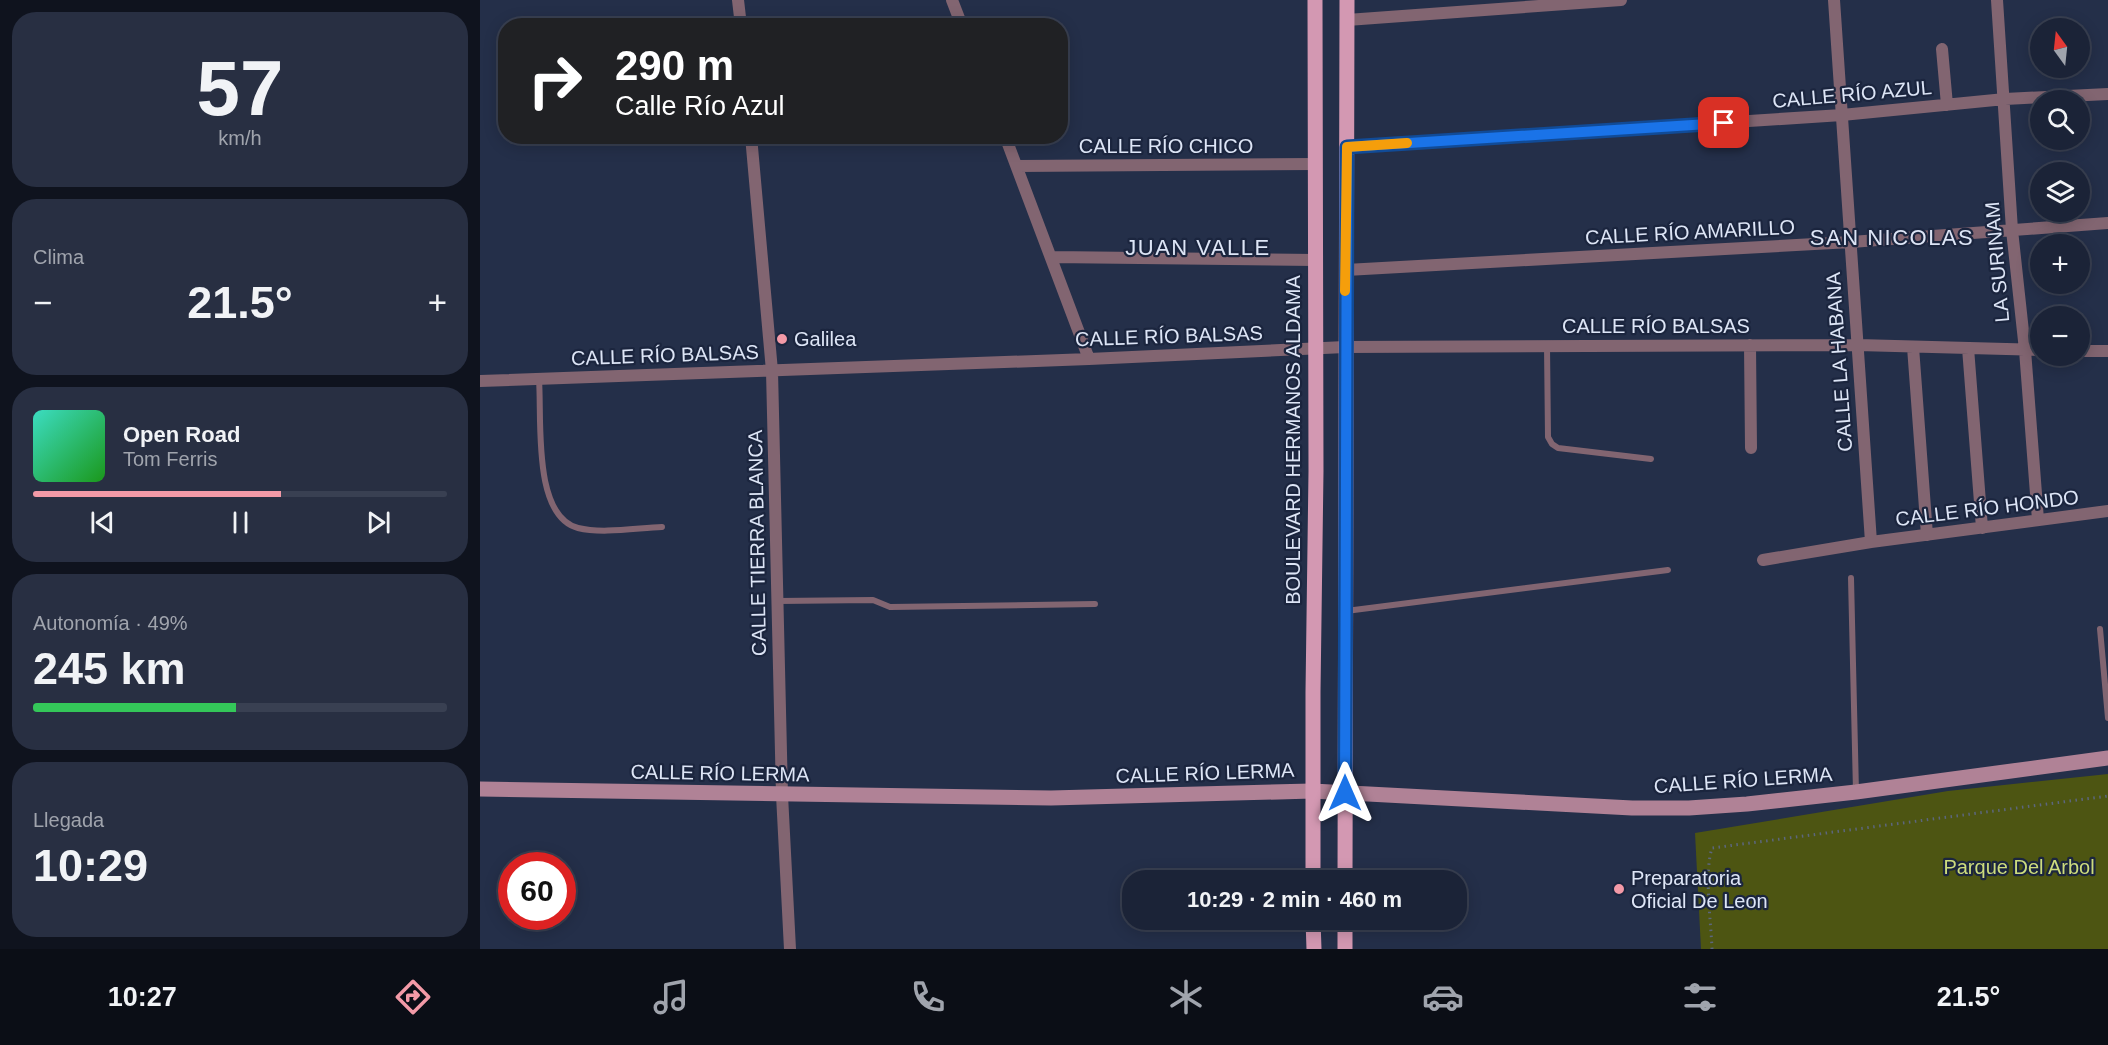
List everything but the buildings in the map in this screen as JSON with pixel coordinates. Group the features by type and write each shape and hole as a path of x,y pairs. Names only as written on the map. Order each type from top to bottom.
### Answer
{"main road":[{"name":"BOULEVARD HERMANOS ALDAMA","path":"1313,870 1316,471 1315,0"},
{"path":"1345,870 1347,0"},
{"path":"1314,930 1314,949"},
{"path":"1345,930 1346,949"}],"street":[{"path":"738,0 740,18"},
{"path":"952,0 959,18"},
{"path":"1347,20 1621,0"},
{"name":"CALLE LA HABANA","path":"1834,0 1871,542"},
{"name":"LA SURINAM","path":"1997,0 2012,230 2025,350 2038,520"},
{"path":"1942,49 1947,105"},
{"name":"CALLE RÍO AZUL","path":"1347,147 1842,115 2005,99 2108,94"},
{"name":"CALLE TIERRA BLANCA","path":"752,144 772,370 783,795 790,949"},
{"path":"1008,144 1089,359"},
{"name":"CALLE RÍO CHICO","path":"1017,166 1314,164"},
{"name":"CALLE RÍO AMARILLO","path":"1346,270 1851,242 2108,223"},
{"path":"1052,257 1315,260"},
{"path":"1750,345 1751,448"},
{"name":"CALLE RÍO BALSAS","path":"480,381 1089,359 1345,347 1858,345 2030,350"},
{"path":"1913,347 1927,535"},
{"path":"1968,348 1982,528"},
{"path":"2090,351 2108,351"},
{"name":"CALLE RÍO HONDO","path":"1763,560 1871,542 2108,512"},
{"name":"CALLE RÍO LERMA","path":"480,789 1051,798 1312,791 1632,808 1689,808 1856,792 2108,758"}],"lane":[{"path":"1547,346 1548,437 1552,444 1558,448 1651,459"},
{"path":"539,380 543,466 550,500 561,519 580,529 662,527"},
{"path":"1345,611 1668,570"},
{"path":"1851,578 1856,792"},
{"path":"778,601 873,600 890,607 1095,604"},
{"path":"2100,629 2108,718"}],"path":[{"path":"1712,949 1709,865 1713,848 2108,796"}],"green space":[{"name":"Parque Del Arbol","path":"2108,774 2108,949 1701,949 1695,833 1948,791"}],"slow traffic":[{"path":"1345,291 1347,147 1407,143"}],"place":[{"name":"Galilea","path":"782,339"},
{"name":"Preparatoria Oficial De Leon","path":"1619,889"}],"district":[{"name":"SAN NICOLAS","path":"1892,237"},
{"name":"JUAN VALLE","path":"1198,247"}],"route":[{"path":"1345,793 1347,147 1724,123"}]}
